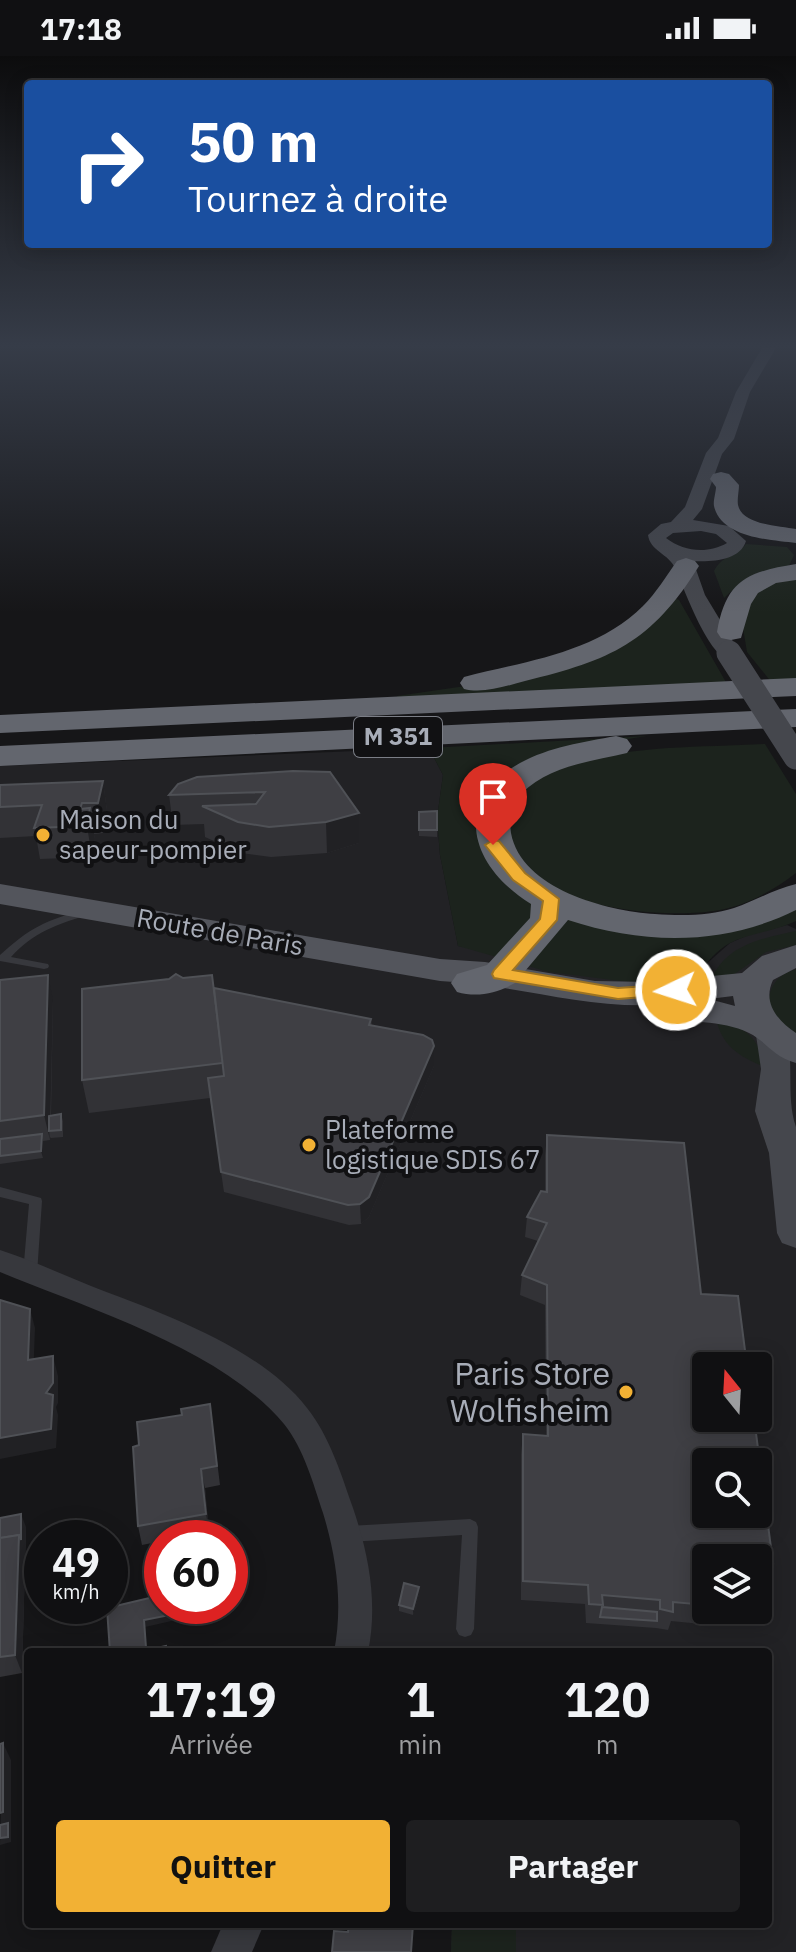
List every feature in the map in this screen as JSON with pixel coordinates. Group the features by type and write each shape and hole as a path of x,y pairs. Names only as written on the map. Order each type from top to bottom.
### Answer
{"highway":[{"path":"721,479 728,485 726,506 737,520 751,527 796,536"},
{"path":"728,534 796,542"},
{"path":"0,722 260,707 439,688 502,677 583,654 634,627 662,602 677,558"},
{"path":"734,646 734,608 745,588 769,577 796,572"},
{"path":"0,722 796,687"},
{"name":"M 351","path":"0,740 796,703"},
{"name":"M 351","path":"0,756 796,718"},
{"path":"796,735 619,746 567,756 515,780 501,795 493,811 493,845 519,877 551,899 576,910 636,924 686,927 745,918 796,895"},
{"path":"471,975 549,920 551,899"}],"main road":[{"path":"677,558 716,554 736,546 712,512 727,453 726,439"},
{"path":"678,526 693,509 714,453 726,439"},
{"path":"728,534 701,525 678,526 657,535 661,545 677,558 695,595 796,735"},
{"path":"716,554 705,570 705,581 716,609 796,757"},
{"name":"Route de Paris","path":"0,894 471,975 618,994 752,983"},
{"path":"796,956 767,967 752,983 750,1003 776,1036 778,1069 773,1111 792,1142 796,1233"},
{"name":"Route de Paris","path":"471,975 586,1002 709,1011 776,1036"}],"street":[{"path":"0,1261 159,1327 245,1370 294,1413 319,1455 346,1534 358,1625 352,1648"},
{"path":"231,1952 242,1928"}],"lane":[{"path":"2,958 31,931 95,910"},
{"path":"2,958 44,966"},
{"path":"0,1192 36,1201 30,1274"},
{"path":"346,1534 470,1527 465,1629"}],"shaded area":[{"path":"746,544 787,547 794,555 788,568 759,576 736,587 724,598 714,571"},
{"path":"796,578 796,682 772,683 747,652 741,616 747,598 765,586"},
{"path":"675,598 727,684 398,699 397,696 500,681 628,640 657,620"},
{"path":"647,736 565,749 525,764 484,848 612,928 796,904 796,921 730,943 708,962 698,977 629,982 549,972 458,946 440,855 437,818 443,775 429,748"},
{"path":"765,744 796,794 796,873 751,901 730,908 694,913 661,913 590,902 558,890 531,873 514,850 508,821 513,803 530,784 554,771 579,762 631,752"},
{"path":"429,748 443,775 437,818 440,855 458,946 704,966 730,943 748,935 787,925 796,929 796,1952 451,1952 452,1928 772,1928 772,1648 350,1648 319,1455 245,1370 0,1254 0,766"},
{"path":"796,931 796,945 766,952 733,975 711,981 725,959 735,951 758,940"},
{"path":"796,969 796,1036 785,1029 768,1004 776,982"},
{"path":"716,1018 749,1035 767,1068 734,1050 723,1036"},
{"path":"452,1928 516,1928 516,1952 451,1952"}],"building":[{"path":"330,772 359,813 326,822 269,827 238,822 202,806 256,804 265,792 169,795 178,784 197,777"},
{"path":"103,781 98,803 82,803 80,809 90,808 87,826 34,828 42,805 0,807 0,785"},
{"path":"437,811 437,830 419,830 419,812"},
{"path":"176,974 183,978 212,975 223,1063 82,1080 82,989 169,979"},
{"path":"48,975 44,1115 0,1121 0,980"},
{"name":"Plateforme logistique SDIS 67","path":"214,988 371,1019 369,1025 423,1035 432,1040 434,1046 369,1197 360,1204 348,1205 221,1172 208,1078 224,1076"},
{"path":"61,1114 61,1130 49,1131 49,1116"},
{"path":"42,1134 41,1151 0,1156 0,1139"},
{"name":"Paris Store Wolfisheim","path":"547,1135 684,1143 701,1294 738,1296 745,1352 692,1352 692,1432 756,1432 758,1448 692,1448 692,1528 768,1528 771,1544 692,1544 692,1604 673,1602 673,1612 660,1609 660,1600 602,1595 603,1605 589,1604 588,1585 523,1581 523,1434 548,1436 547,1285 522,1275 547,1223 527,1217 541,1191 547,1192"},
{"path":"0,1300 30,1309 28,1360 53,1356 53,1383 46,1393 53,1395 51,1429 0,1438"},
{"path":"210,1404 217,1466 201,1469 206,1514 172,1520 144,1520 144,1525 138,1526 133,1447 139,1445 137,1422 182,1415 181,1409"},
{"path":"21,1514 21,1540 19,1535 0,1538 0,1518"},
{"path":"19,1535 15,1655 0,1657 0,1538"},
{"path":"404,1583 419,1587 413,1609 399,1605"},
{"path":"144,1599 146,1648 110,1648 108,1624 128,1624 128,1603"},
{"path":"602,1607 657,1612 657,1621 600,1617"},
{"path":"3,1743 3,1812 0,1813 0,1744"},
{"path":"8,1823 8,1837 0,1838 0,1825"},
{"path":"348,1928 413,1928 411,1952 332,1952 334,1931 348,1932"}],"place":[{"name":"Maison du sapeur-pompier","path":"43,835"},
{"name":"Plateforme logistique SDIS 67","path":"309,1145"},
{"name":"Paris Store Wolfisheim","path":"626,1392"}],"route":[{"path":"493,845 519,877 551,899 549,920 501,974 618,994 676,990"}]}
